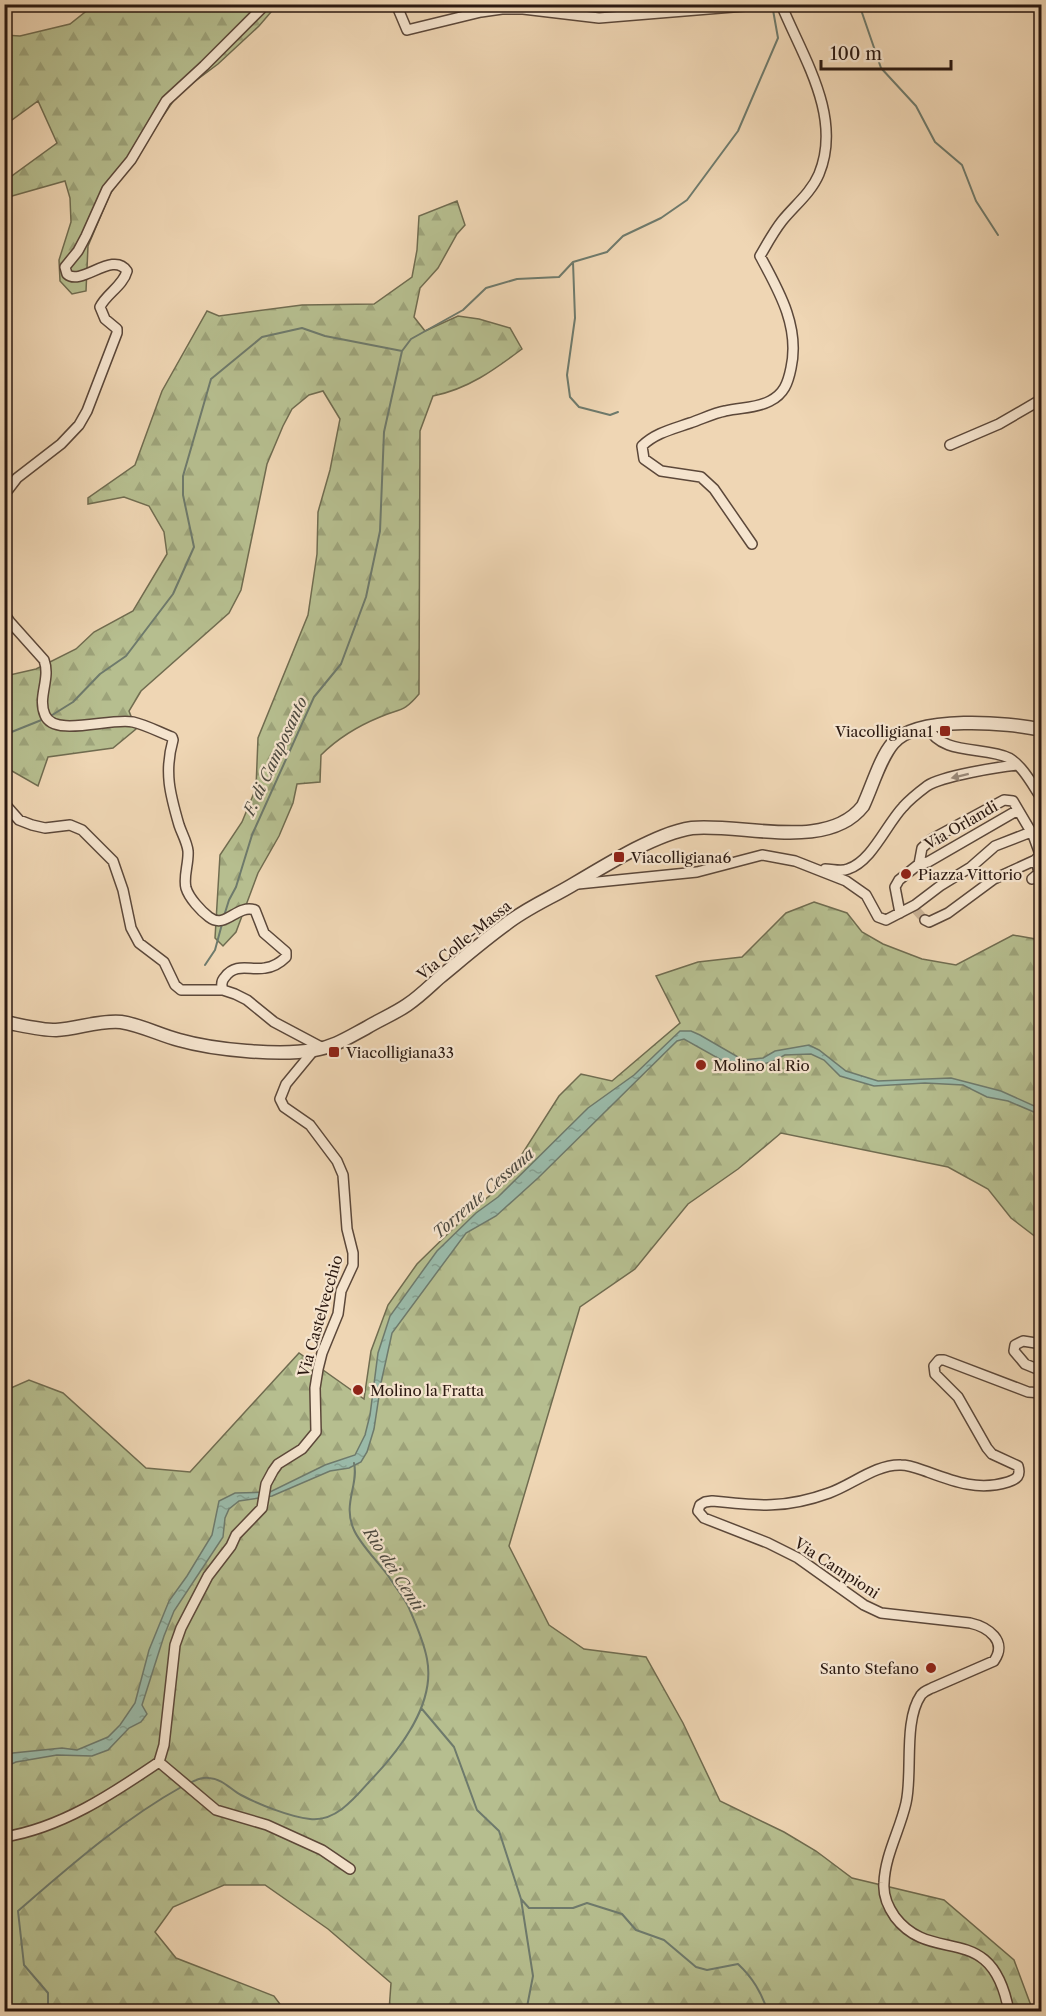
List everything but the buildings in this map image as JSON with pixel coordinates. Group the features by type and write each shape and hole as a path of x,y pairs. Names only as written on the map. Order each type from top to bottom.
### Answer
{"street":[{"path":"4,495 17,478 61,444 79,425 87,411 117,333 117,329 105,319 100,307 126,276 127,271 124,267 113,265 96,269 76,278 70,278 66,267 86,236 107,189 131,160 166,101 266,4"},
{"path":"396,4 406,30 502,9 523,9 599,18 672,8 767,5"},
{"path":"752,544 714,489 701,477 661,471 644,459 642,446 651,437 674,428 726,410 749,408 771,401 788,386 793,360 794,336 785,307 760,256 782,221 798,204 819,174 824,155 825,128 822,106 814,80 781,4"},
{"path":"950,445 999,424 1041,399"},
{"path":"4,613 45,660 47,680 42,699 45,716 51,722 60,727 104,721 133,722 171,737 173,740 167,762 167,773 188,850 186,881 189,894 209,918 217,920 226,919 242,909 255,910 264,933 285,952 286,957 283,960 267,968 245,967 230,972 223,979 221,987 223,990"},
{"name":"Via Colle-Massa","path":"4,1022 54,1030 119,1022 194,1043 269,1052 319,1049 340,1042 406,1006 524,911 654,839 682,830 719,827 783,833 827,827 846,820 863,806 892,744 905,735 928,727 960,723 1041,730"},
{"path":"928,727 931,733 945,743 962,749 1008,758 1017,765 1041,799"},
{"path":"815,868 840,871 858,864 872,850 902,808 928,785 982,771 1017,765"},
{"path":"900,913 895,887 900,879 919,864 922,848 927,842 1004,800 1016,806 1031,832 1040,858 1039,873 1032,879"},
{"path":"4,803 19,820 32,825 45,828 70,825 82,830 113,861 123,890 131,928 139,943 164,962 175,985 181,990 223,990 236,994 274,1022 319,1049"},
{"name":"Via Orlandi","path":"919,864 928,862 989,826 1016,806"},
{"path":"989,826 995,846"},
{"path":"575,884 697,872 762,855 795,861 854,885 869,899 880,919 886,920 915,908 940,886 971,867 995,846 1031,832"},
{"path":"925,920 929,922 948,913 994,879 1040,858"},
{"name":"Via Castelvecchio","path":"159,1762 165,1737 175,1646 181,1628 208,1576 231,1546 236,1535 262,1508 266,1484 278,1464 302,1449 316,1432 315,1388 318,1369 338,1314 342,1291 353,1262 345,1187 341,1168 332,1152 310,1125 284,1107 280,1099 286,1084 319,1049"},
{"path":"1041,1344 1023,1341 1014,1347 1016,1356 1041,1371"},
{"name":"Via Campioni","path":"1009,2012 1004,1991 987,1960 974,1952 927,1939 902,1925 887,1903 884,1891 884,1874 908,1792 910,1737 918,1701 922,1693 994,1661 999,1649 994,1635 982,1626 970,1623 890,1615 872,1610 798,1558 768,1543 704,1518 698,1511 700,1505 712,1501 762,1506 798,1503 830,1493 892,1465 910,1466 967,1486 1007,1482 1017,1478 1020,1474 1018,1466 992,1454 958,1397 935,1374 934,1366 939,1360 944,1360 1028,1392 1041,1394"},
{"path":"4,1837 28,1833 99,1802 159,1762 216,1810 267,1825 322,1850 350,1869"}],"green space":[{"path":"94,5 277,5 259,26 218,64 178,94 110,194 88,246 86,291 72,294 60,281 59,260 71,222 70,198 65,181 5,198 5,181 57,143 38,101 5,125 4,35 20,36 70,24"},
{"path":"457,201 465,225 457,234 438,268 420,288 414,317 425,331 458,316 510,328 522,349 469,384 433,396 420,431 419,694 405,707 364,724 341,738 321,755 320,782 297,784 293,803 279,836 258,873 236,932 223,946 215,938 220,855 242,822 256,788 258,738 308,615 317,554 318,512 330,470 340,419 323,391 309,395 292,409 283,426 267,464 241,590 229,613 141,691 129,711 136,729 113,748 48,757 38,786 5,767 5,676 36,669 76,649 94,632 133,611 167,554 164,532 149,506 124,497 88,504 88,498 135,465 162,391 207,311 219,316 302,305 374,304 412,277 417,250 419,216"},
{"path":"814,902 847,913 862,932 883,944 922,959 956,965 1013,935 1041,940 1041,1241 1011,1218 988,1189 948,1167 781,1133 738,1169 688,1204 635,1269 580,1307 509,1546 549,1625 584,1649 646,1657 683,1723 720,1801 784,1832 816,1851 852,1878 944,1900 1014,1960 1033,2011 389,2011 391,1983 328,1929 265,1885 224,1885 173,1907 155,1932 176,1958 274,1996 285,2011 5,2011 4,1391 29,1380 63,1393 146,1468 190,1472 299,1353 364,1399 371,1351 388,1305 417,1264 503,1184 559,1096 581,1074 612,1081 680,1023 656,976 698,962 742,957 786,913"}],"water":[{"path":"680,1031 691,1031 700,1035 743,1060 763,1058 775,1051 809,1045 846,1071 878,1081 951,1078 1001,1091 1041,1109 1041,1115 1008,1101 987,1097 963,1085 925,1083 874,1086 840,1076 824,1060 811,1054 785,1055 771,1062 739,1070 684,1039 677,1041 538,1178 496,1216 466,1233 392,1333 374,1429 367,1452 361,1462 349,1468 330,1471 272,1496 239,1501 229,1509 225,1518 223,1537 174,1611 142,1705 147,1714 141,1722 129,1728 108,1750 92,1756 57,1755 16,1762 5,1767 4,1756 62,1748 77,1750 108,1737 120,1725 135,1703 149,1650 169,1601 212,1535 219,1501 235,1493 270,1492 325,1465 355,1455 365,1435 370,1415 378,1353 390,1316 437,1251 476,1213 498,1197 588,1108 634,1075"}],"waterway":[{"path":"859,4 881,68 916,106 935,142 962,165 976,201 998,235"},
{"name":"F. di Camposanto","path":"224,916 236,887 252,835 314,697 341,664 366,597 380,531 384,432 402,351 411,339 463,310 486,288 517,279 559,277 573,262 607,252 623,236 661,218 687,200 738,131 778,38 773,10"},
{"path":"573,262 575,318 567,375 570,397 579,407 610,415 618,412"},
{"path":"49,717 73,702 100,674 126,656 173,594 194,547 183,495 183,476 211,379 262,337 302,328 325,336 402,351"},
{"path":"4,735 44,719"},
{"name":"F. di Camposanto","path":"205,965 215,950 222,924"},
{"path":"188,1784 201,1778 214,1779 248,1799 284,1813 310,1819 328,1817 343,1808 357,1795 392,1756 413,1726 426,1693 428,1676 426,1653 407,1604 354,1530 350,1512 354,1463"},
{"name":"Rio dei Centi","path":"422,1709 454,1747 477,1810 499,1831 521,1899 529,1908 573,1908 587,1903 622,1914 636,1930 664,1940 696,1967 707,1970 738,1964 756,1986 768,2012"},
{"path":"48,2012 48,1993 24,1965 18,1911 118,1829 183,1786"},
{"path":"521,1899 533,1976 526,2012"}],"tunnel":[{"path":"916,910 925,920"}],"place":[{"name":"Viacolligiana1","path":"945,731"},
{"name":"Viacolligiana6","path":"619,857"},
{"name":"Piazza Vittorio","path":"906,874"},
{"name":"Viacolligiana33","path":"334,1052"},
{"name":"Molino al Rio","path":"701,1065"},
{"name":"Molino la Fratta","path":"358,1390"},
{"name":"Santo Stefano","path":"931,1668"}],"water label":[{"name":"Torrente Cessana","path":"483,1193"}]}
